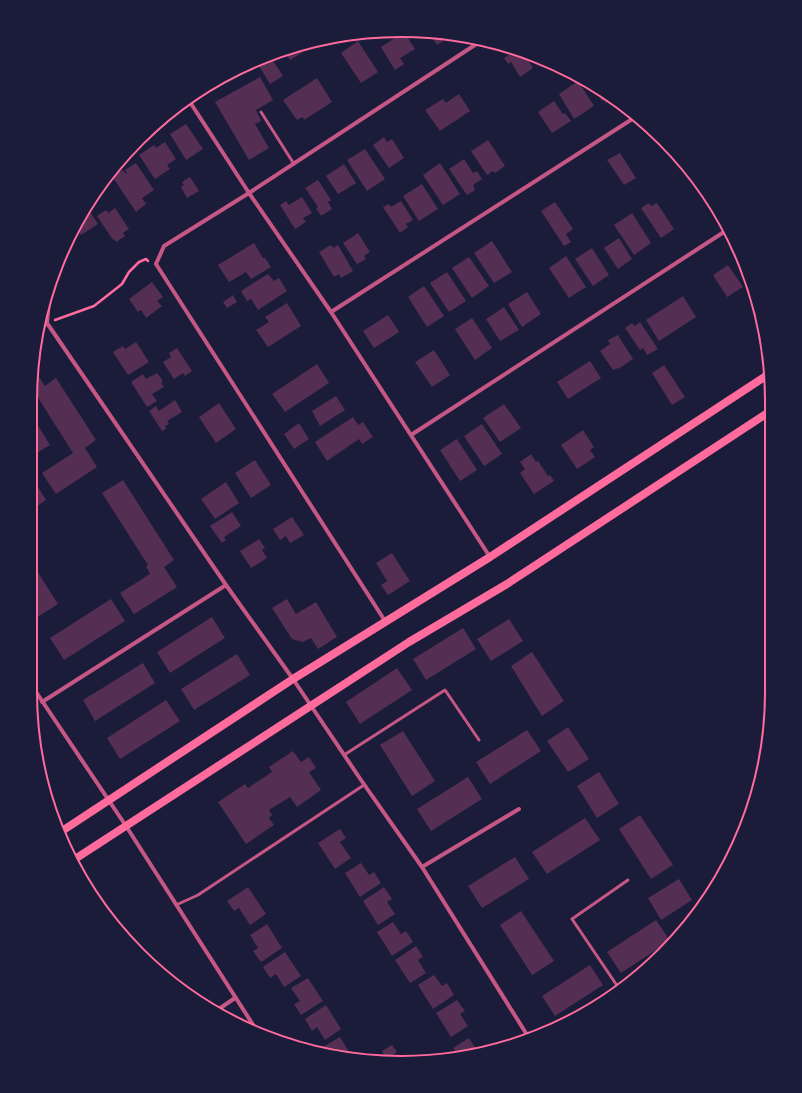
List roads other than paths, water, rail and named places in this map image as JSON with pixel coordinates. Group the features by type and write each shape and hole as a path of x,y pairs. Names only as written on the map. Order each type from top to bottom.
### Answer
{"main road":[{"path":"65,830 293,679 490,557 764,377"},
{"path":"77,857 310,705 409,642 507,584 765,415"}],"street":[{"path":"385,621 156,264 164,246 294,164 475,45"},
{"path":"191,104 249,193 331,312 490,557"},
{"path":"331,312 632,119"},
{"path":"411,435 723,233"},
{"path":"48,312 47,323 226,585 293,679 364,785 422,867 526,1034"},
{"path":"42,702 226,585"},
{"path":"37,694 126,826 252,1023"},
{"path":"422,867 519,810"},
{"path":"220,1008 235,998"}],"lane":[{"path":"261,112 294,164"},
{"path":"344,755 445,690 479,740"},
{"path":"176,905 198,895 364,785"},
{"path":"617,985 572,919 628,880"}]}
